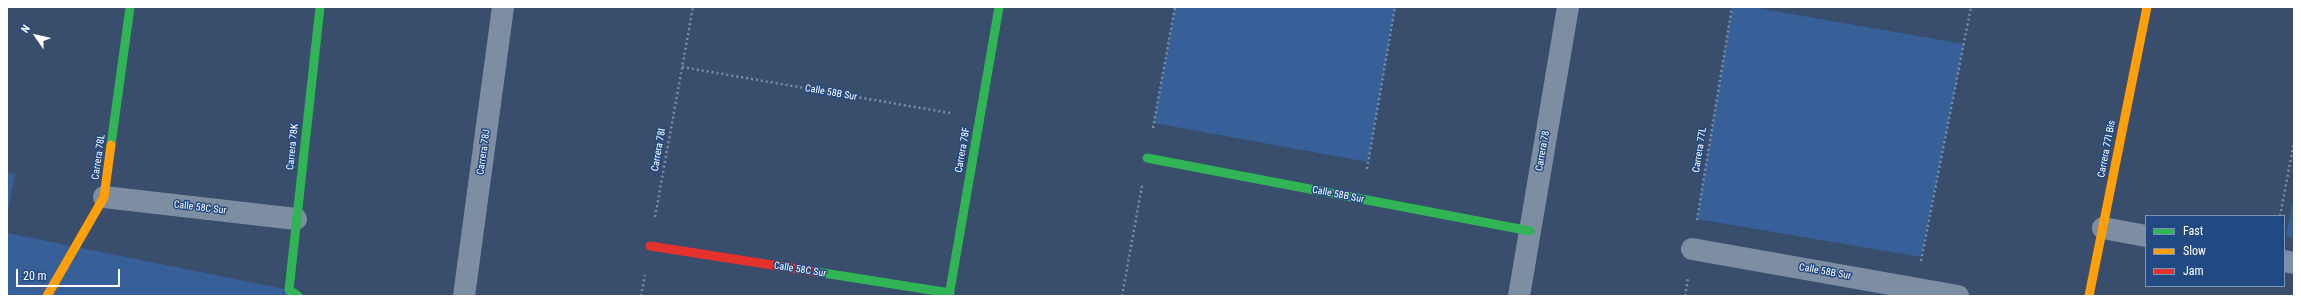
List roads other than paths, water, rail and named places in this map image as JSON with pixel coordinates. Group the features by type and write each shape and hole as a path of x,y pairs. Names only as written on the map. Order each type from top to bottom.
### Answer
{"street":[{"name":"Carrera 78L","path":"47,296 104,197 130,7"},
{"name":"Carrera 78K","path":"298,296 289,290 320,7"},
{"name":"Carrera 78J","path":"464,296 503,7"},
{"name":"Carrera 78F","path":"950,295 999,7"},
{"name":"Carrera 78","path":"1519,296 1568,7"},
{"name":"Carrera 77I Bis","path":"2089,296 2147,7"},
{"name":"Calle 58B Sur","path":"1147,158 1530,231"},
{"name":"Calle 58C Sur","path":"104,197 296,219"},
{"path":"2103,228 2145,236"},
{"name":"Calle 58C Sur","path":"650,246 950,295"},
{"name":"Calle 58B Sur","path":"1692,249 1958,296"}]}
